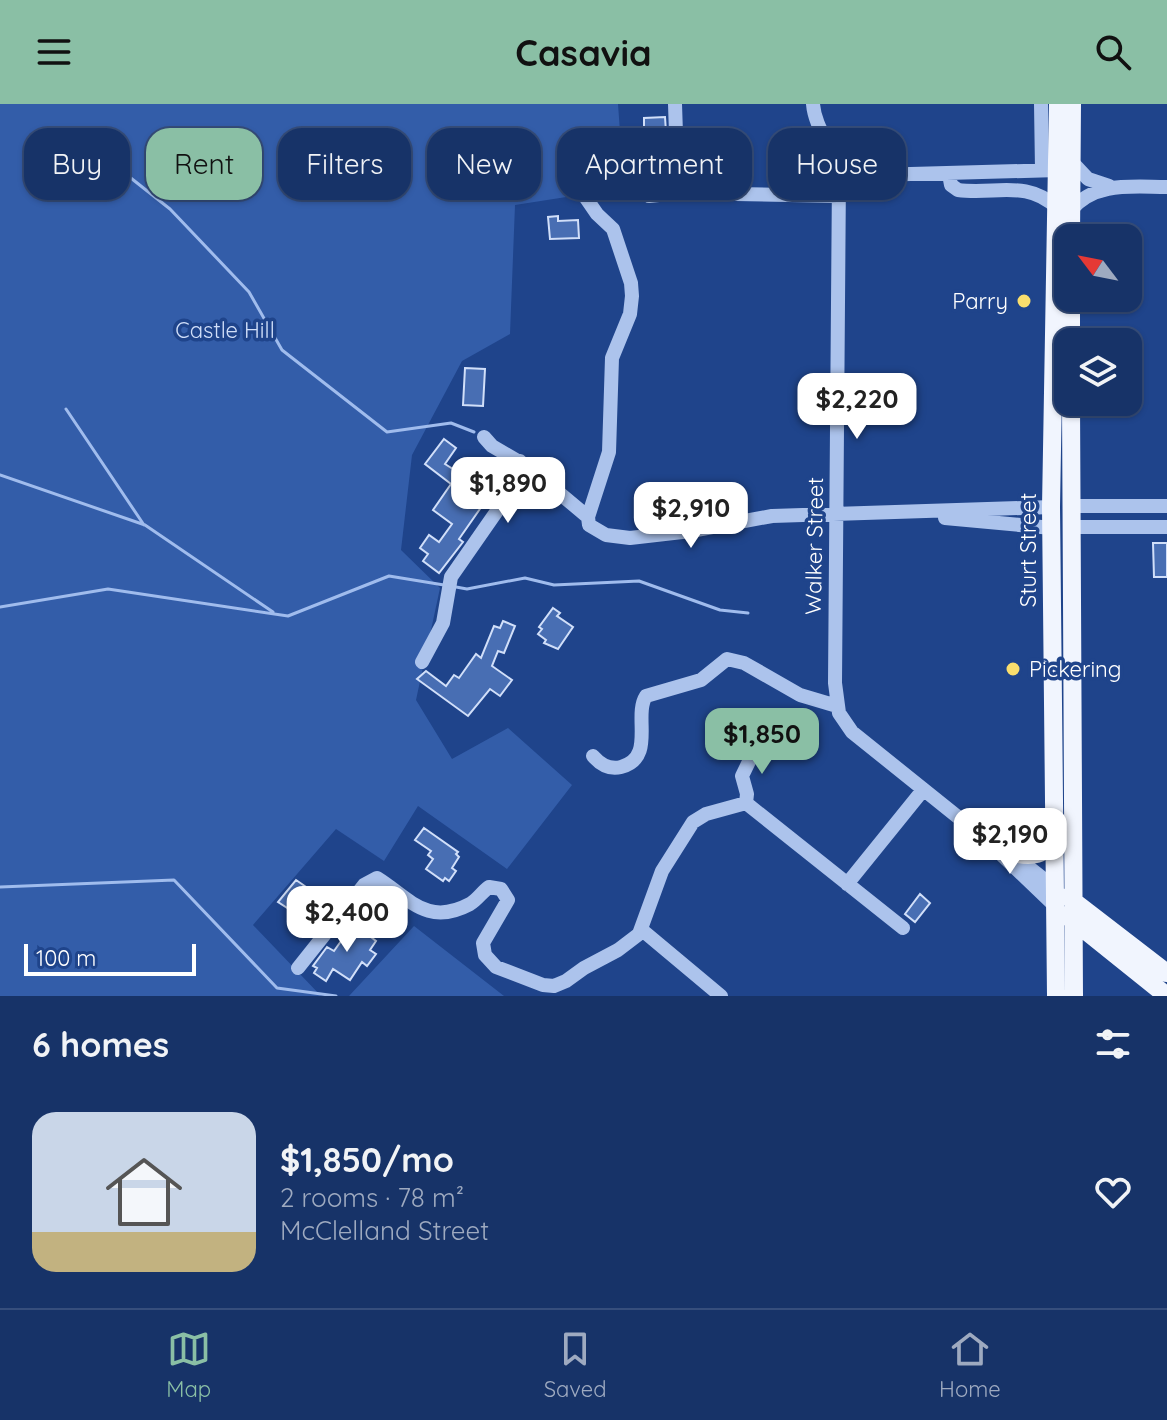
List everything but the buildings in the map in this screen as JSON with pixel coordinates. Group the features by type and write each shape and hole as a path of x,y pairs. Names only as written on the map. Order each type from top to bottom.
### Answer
{"main road":[{"name":"Sturt Street","path":"1058,104 1051,168 1068,224"},
{"name":"Sturt Street","path":"1051,168 1072,104"},
{"name":"Sturt Street","path":"1063,224 1064,209"},
{"name":"Sturt Street","path":"1060,312 1051,507 1054,837 1060,898"},
{"name":"Sturt Street","path":"1056,996 1071,527 1071,416"},
{"path":"1051,507 1071,506"},
{"path":"1052,528 1071,527"},
{"path":"1004,850 1022,855 1039,854 1048,849 1054,837"},
{"path":"1060,898 1072,920 1167,996"},
{"path":"1060,898 1167,973"},
{"path":"1072,920 1074,996"},
{"path":"1073,964 1090,947 1112,952"}],"street":[{"path":"675,104 676,128"},
{"name":"Walker Street","path":"813,104 820,128"},
{"path":"1041,104 1051,168"},
{"path":"906,175 1051,168 1113,187"},
{"path":"1027,191 1051,168"},
{"path":"949,174 951,185 958,190 1027,191 1064,209 1091,194 1113,187 1167,187"},
{"path":"587,200 613,229 632,290 630,314 612,358 609,452 588,517 589,525 595,530 630,538 691,531 772,516 1051,507"},
{"name":"Walker Street","path":"837,706 838,200"},
{"path":"484,437 492,446 520,461 588,517"},
{"path":"515,485 520,461"},
{"path":"422,662 443,623 448,588 495,511 525,477 542,478"},
{"path":"1108,527 1109,505"},
{"path":"1071,506 1167,506"},
{"path":"1012,509 1013,525"},
{"path":"913,512 1052,528"},
{"path":"1071,527 1167,527"},
{"path":"593,756 607,767 628,764 635,757 643,738 641,707 646,696 704,678 727,659 744,663 800,695 837,706 852,732 1060,898"},
{"path":"746,803 742,776 757,745"},
{"path":"847,884 923,790"},
{"path":"746,803 903,928"},
{"path":"298,968 364,885 377,878 407,901 434,913 471,904 489,887 501,889 506,894 507,904 485,938 485,955 496,967 543,985 554,986 618,950 642,930 662,871 691,824 706,814 746,803"},
{"path":"984,838 1004,850 1060,898"},
{"path":"642,930 721,996"}],"green space":[{"name":"Castle Hill","path":"0,104 618,104 620,128 557,128 557,198 515,205 510,334 462,361 412,455 401,550 440,588 416,700 452,759 508,728 572,785 507,869 418,806 384,861 336,829 253,925 321,996 0,996"},
{"path":"414,926 504,996 349,996"}],"waterway":[{"path":"130,177 170,209 249,292 282,350 387,432 451,423 474,432"},
{"path":"66,409 144,525"},
{"path":"0,475 145,525 273,612"},
{"path":"0,607 108,589 288,616 389,576 444,585"},
{"path":"456,587 467,589 525,578 554,585 639,581 720,610 748,613"},
{"path":"0,887 174,880 277,988 336,996"}],"place":[{"name":"Parry","path":"1024,301"},
{"name":"Pickering","path":"1013,669"}]}
